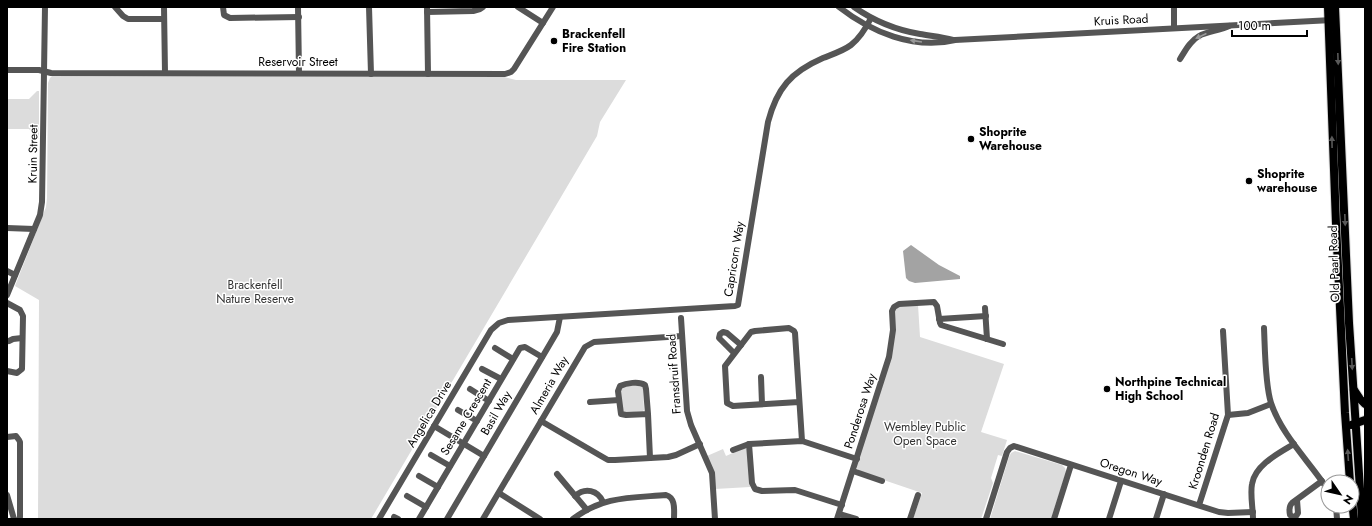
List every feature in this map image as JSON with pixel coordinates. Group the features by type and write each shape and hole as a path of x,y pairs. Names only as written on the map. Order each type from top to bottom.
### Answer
{"main road":[{"name":"Old Paarl Road","path":"1328,7 1332,20 1362,519"},
{"name":"Old Paarl Road","path":"1336,7 1332,20 1336,216 1349,474"},
{"path":"1353,387 1356,394 1365,404"},
{"path":"1346,426 1365,420"},
{"path":"1347,435 1365,431"}],"street":[{"name":"Kruin Street","path":"7,295 40,215 43,199 45,7"},
{"path":"115,7 128,19 164,19"},
{"path":"164,7 165,73"},
{"path":"223,7 224,15 230,18 299,17"},
{"path":"298,7 299,74"},
{"path":"369,7 371,74"},
{"path":"428,74 427,10 473,11 483,7"},
{"path":"518,7 543,23"},
{"name":"Reservoir Street","path":"7,70 39,70 51,73 507,74 514,69 553,7"},
{"name":"Kruis Road","path":"839,7 867,26 901,39 944,43 955,40 1332,20"},
{"name":"Kruis Road","path":"854,7 871,18 900,30 955,40"},
{"path":"1174,7 1174,28"},
{"path":"867,26 871,18"},
{"path":"1180,59 1190,44 1199,36 1221,30 1230,25"},
{"name":"Capricorn Way","path":"499,322 508,320 738,305 768,122 778,94 784,85 797,72 850,46 857,40 867,26"},
{"path":"7,228 34,229"},
{"path":"7,271 15,275"},
{"name":"Ponderosa Way","path":"838,516 889,357 892,340 892,311 894,307 899,304 934,302 938,306 939,319"},
{"path":"7,303 18,308 22,313 22,369 15,373 7,371"},
{"path":"985,308 987,339"},
{"path":"986,316 939,319 940,324 942,325 1003,344"},
{"name":"Basil Way","path":"447,519 557,332 560,317"},
{"name":"Fransdruif Road","path":"681,318 687,411 691,425 712,473 715,519"},
{"name":"Angelica Drive","path":"379,519 491,330 499,322"},
{"path":"799,402 732,406 727,403 724,369 725,365 750,334 755,331 789,328 795,333 802,441"},
{"path":"1264,328 1271,404 1294,444 1320,478"},
{"name":"Kroonden Road","path":"1199,505 1228,415 1224,331"},
{"path":"734,353 720,341 720,334 724,332 741,344"},
{"name":"Almeria Way","path":"483,519 582,352 588,345 594,342 682,336"},
{"path":"9,341 22,338"},
{"name":"Sesame Crescent","path":"419,519 520,348 522,347 542,357"},
{"path":"495,348 513,359"},
{"path":"482,369 501,379"},
{"path":"761,377 762,404"},
{"path":"648,414 622,414 618,400 618,389 621,385 640,383 643,384 646,389 648,414 650,458"},
{"path":"470,389 489,401"},
{"path":"590,402 618,400"},
{"path":"1228,415 1248,413 1271,404"},
{"path":"458,410 477,421"},
{"path":"541,421 604,458 615,460 672,456 700,444"},
{"path":"434,426 484,456"},
{"path":"7,437 14,436 19,440 19,519"},
{"path":"733,450 749,444 802,441 857,459"},
{"path":"749,444 752,483 755,489 762,491 795,490 842,505"},
{"path":"1253,519 1252,486 1256,474 1264,465 1294,444"},
{"name":"Oregon Way","path":"986,519 1006,454 1010,448 1014,446 1219,512 1253,512"},
{"path":"431,455 450,466"},
{"path":"1054,519 1071,465"},
{"path":"852,472 882,481"},
{"path":"557,474 587,510"},
{"path":"419,476 438,487"},
{"path":"1109,519 1121,480"},
{"path":"1297,500 1320,483"},
{"path":"575,496 583,491 592,491 600,496 603,502"},
{"path":"499,492 540,519"},
{"path":"1156,519 1164,494"},
{"path":"7,495 9,511 14,519"},
{"path":"910,519 918,495"},
{"path":"407,496 426,508"},
{"path":"573,519 587,510 612,499 668,496 673,502 674,519"},
{"path":"9,511 20,508"},
{"path":"1219,512 1219,519"},
{"path":"838,516 856,519"}],"green space":[{"name":"Brackenfell Nature Reserve","path":"52,76 504,77 516,80 626,80 600,122 597,136 371,519 38,519 39,300 15,286 46,207 48,83"},
{"path":"37,91 39,91 39,139 29,129 7,129 7,99 29,99"},
{"name":"Wembley Public Open Space","path":"918,305 920,337 1004,364 981,432 1007,440 1002,456 998,455 991,478 993,483 981,519 913,519 922,493 860,472 856,467 891,358 895,311 897,307"},
{"path":"641,385 643,388 644,410 624,413 620,394 622,388 625,386"},
{"path":"744,448 748,451 750,487 715,489 707,456 723,449 726,456"},
{"path":"1015,451 1062,465 1065,468 1066,472 1051,519 990,519 1009,457 1011,453"}],"shaded area":[{"path":"911,245 939,265 960,276 960,279 915,283 909,281 906,278 903,251"}],"place":[{"name":"Brackenfell Fire Station","path":"554,41"},
{"name":"Shoprite Warehouse","path":"971,139"},
{"name":"Shoprite warehouse","path":"1249,181"},
{"name":"Northpine Technical High School","path":"1107,389"}]}
